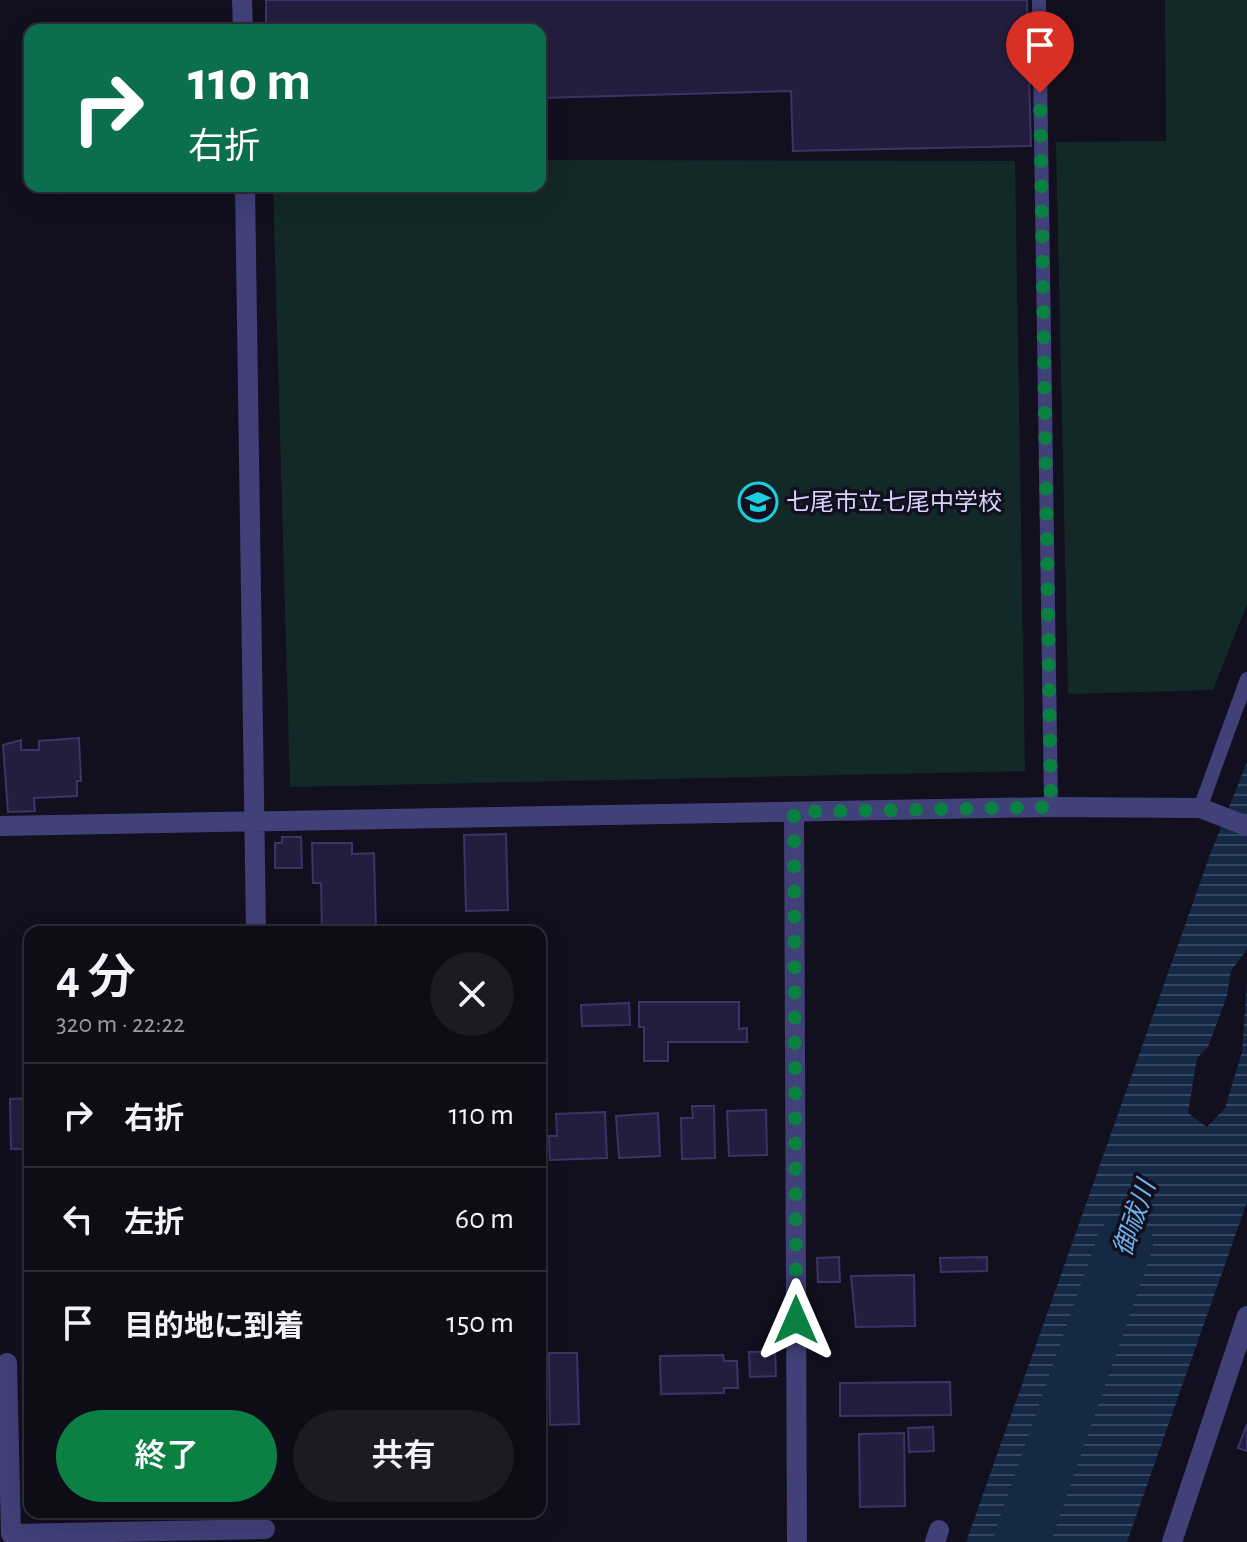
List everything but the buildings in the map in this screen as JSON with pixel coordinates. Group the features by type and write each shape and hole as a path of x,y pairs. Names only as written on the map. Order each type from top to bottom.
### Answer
{"street":[{"path":"242,0 243,24"},
{"path":"245,192 256,926"},
{"path":"0,826 1051,807 1200,808 1247,826"},
{"path":"794,812 797,1542"},
{"path":"1172,1542 1247,1316"},
{"path":"7,1363 4,1432 11,1538 265,1528"}],"lane":[{"path":"1039,0 1051,807"},
{"path":"1200,808 1247,679"}],"green space":[{"path":"1165,0 1247,0 1247,604 1213,690 1068,694 1056,142 1166,141"},
{"name":"七尾市立七尾中学校","path":"546,160 1015,161 1025,771 290,787 273,192 546,192"}],"water":[{"path":"1247,762 1247,949 1231,971 1227,996 1208,1047 1197,1058 1188,1113 1207,1127 1225,1108 1242,1052 1247,983 1247,1202 1127,1542 966,1542 1211,852","holes":["1098,1305 1103,1323 1073,1442 1052,1486 1045,1485 1050,1414 1063,1357 1072,1332 1084,1314"]}],"waterway":[{"name":"御祓川","path":"1021,1542 1125,1243"}],"place":[{"name":"七尾市立七尾中学校","path":"758,502"}],"route":[{"path":"796,1320 794,812 1051,807 1040,93"}]}
